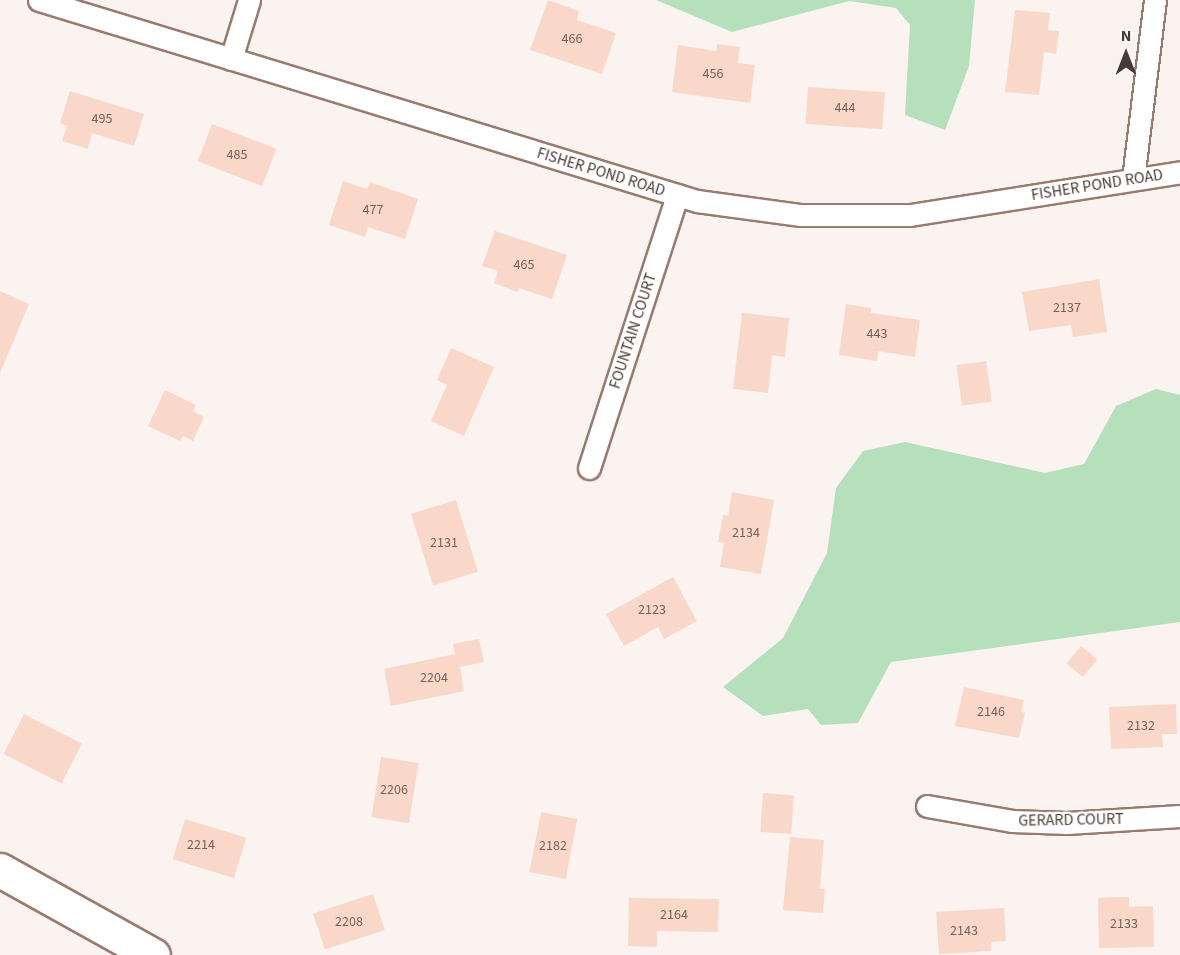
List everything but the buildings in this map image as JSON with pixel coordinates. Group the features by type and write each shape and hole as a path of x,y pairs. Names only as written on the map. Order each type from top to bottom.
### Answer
{"highway":[{"path":"0,870 153,955"}],"street":[{"name":"FISHER POND ROAD","path":"39,0 697,201 801,215 910,215 1180,172"},
{"path":"231,59 249,0"},
{"path":"1134,179 1155,0"},
{"name":"FOUNTAIN COURT","path":"589,468 677,195"},
{"name":"GERARD COURT","path":"927,806 1012,821 1067,823 1180,816"}],"green space":[{"path":"656,0 975,0 969,66 945,130 905,115 910,25 896,8 849,1 732,32"},
{"path":"1156,389 1180,395 1180,622 891,662 858,723 821,725 808,709 763,716 723,687 783,638 827,553 836,488 863,451 905,442 1045,473 1084,464 1116,406"}]}
